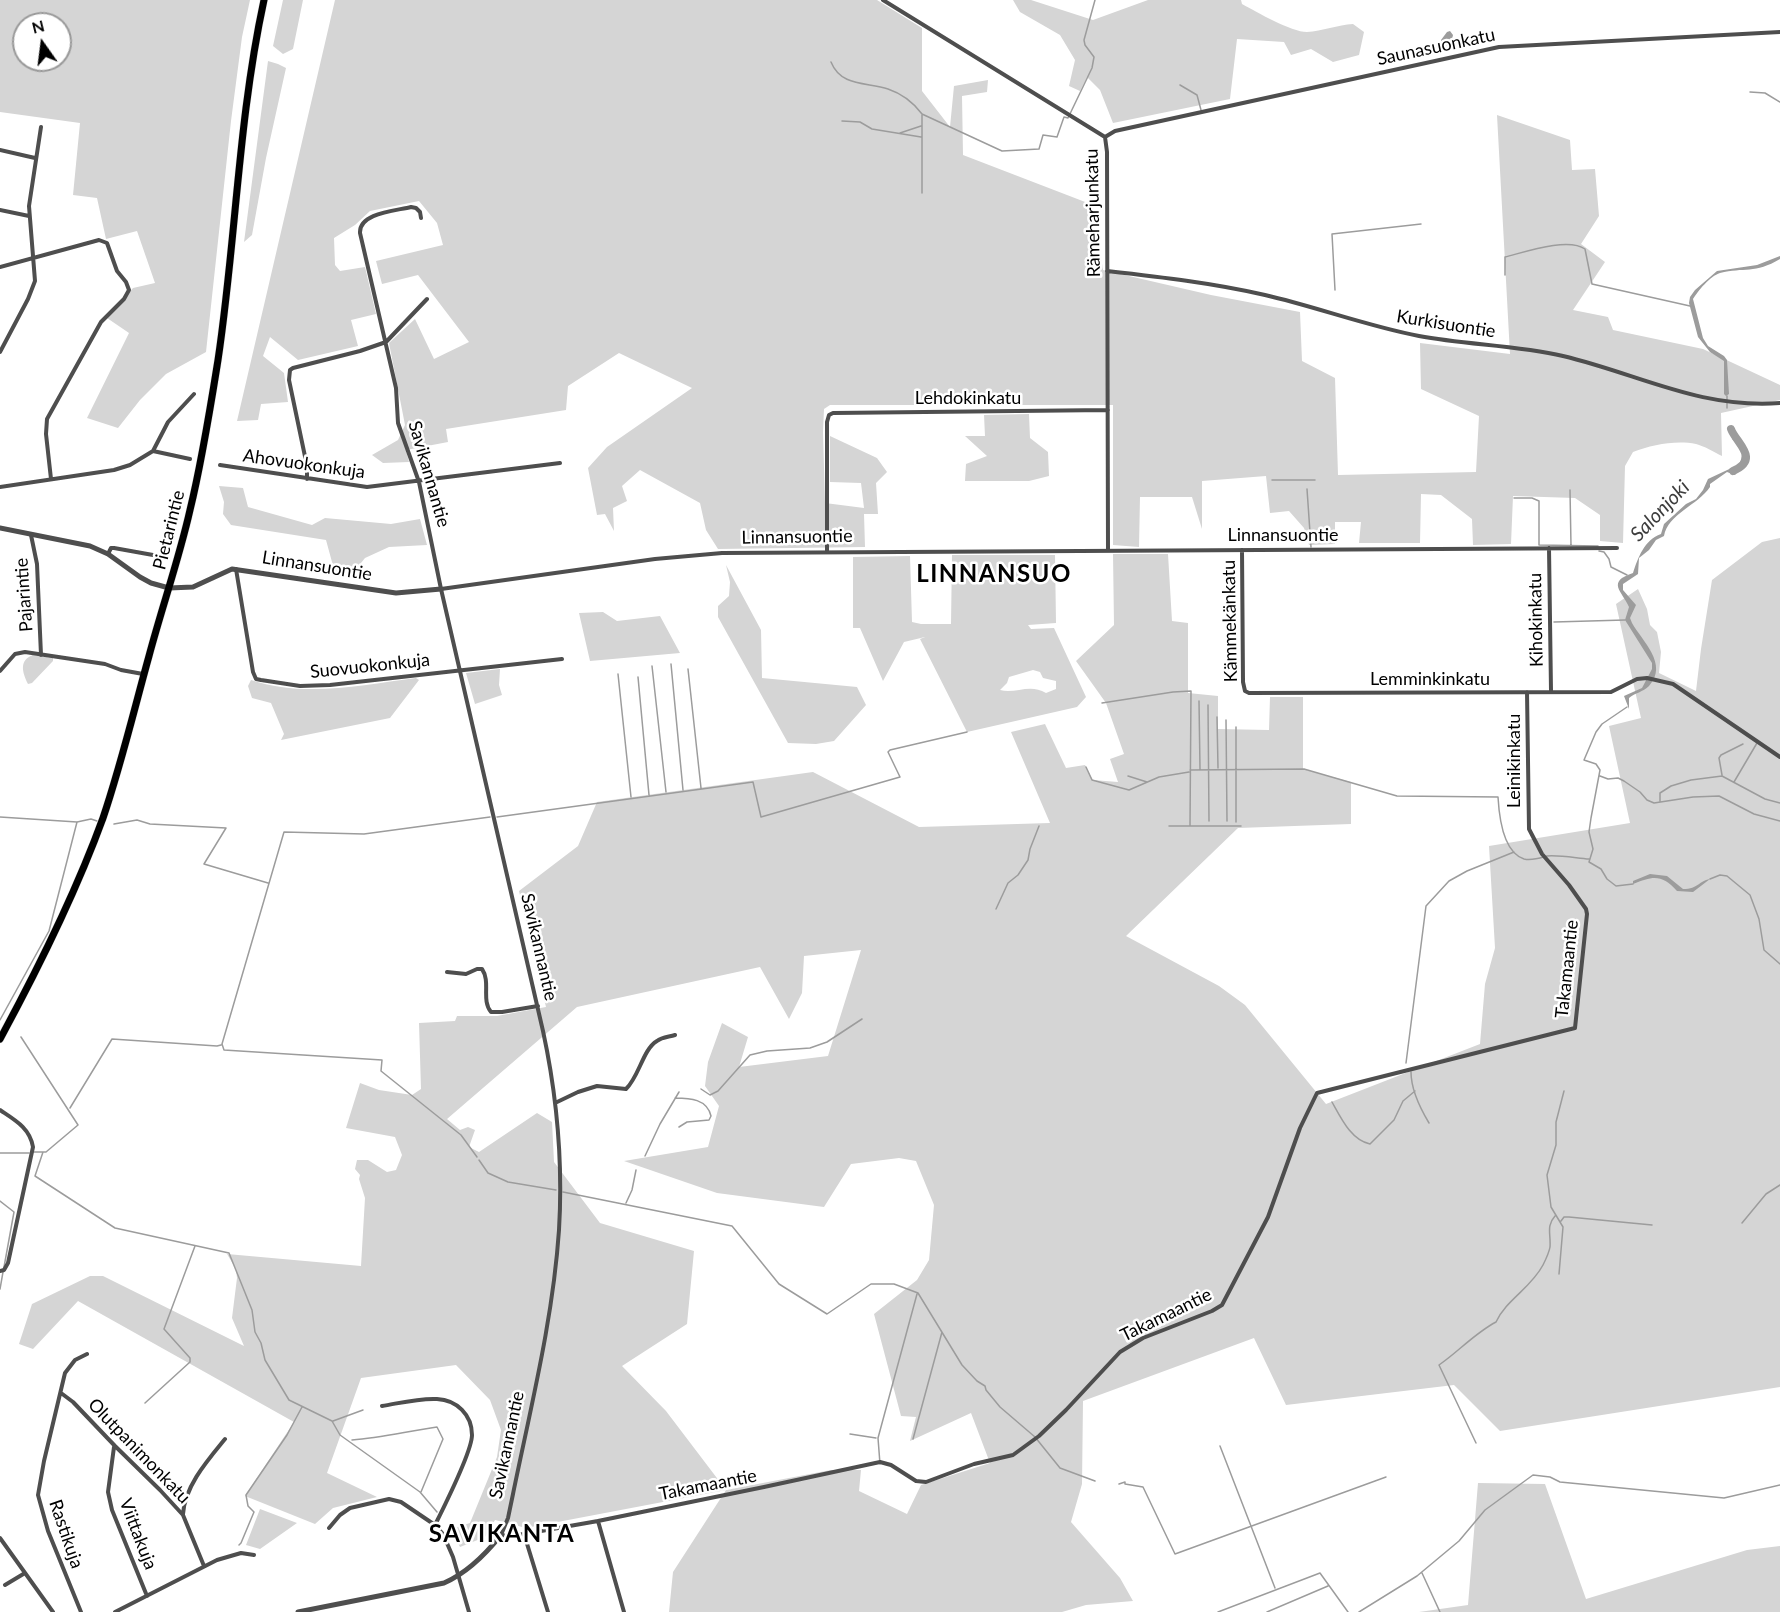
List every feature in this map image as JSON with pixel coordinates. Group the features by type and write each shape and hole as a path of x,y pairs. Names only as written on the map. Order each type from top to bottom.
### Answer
{"main road":[{"name":"Pietarintie","path":"0,1039 45,956 82,871 117,773 190,510 223,321 247,90 264,0"}],"street":[{"name":"Rämeharjunkatu","path":"883,0 1105,137 1107,152 1108,550"},
{"name":"Saunasuonkatu","path":"1105,137 1115,131 1499,47 1780,32"},
{"path":"0,352 35,281 29,216 35,158 41,127"},
{"path":"0,150 35,158"},
{"name":"Savikannantie","path":"298,1612 444,1583 459,1576 481,1558 501,1535 508,1518 513,1494 554,1280 559,1228 560,1182 555,1103 548,1055 441,589 419,482 398,423 398,398 359,228 367,219 411,207 420,212 421,218"},
{"path":"0,210 29,216"},
{"path":"0,267 104,240 117,271 129,290 124,299 101,322 47,419 45,434 51,480"},
{"name":"Kurkisuontie","path":"1107,271 1195,282 1264,295 1420,336 1562,356 1692,395 1742,403 1780,403"},
{"path":"307,479 307,466 289,380 290,370 386,342 428,299"},
{"path":"0,487 122,468 153,452 168,422 194,394"},
{"name":"Lehdokinkatu","path":"827,552 826,422 829,415 837,412 1108,410"},
{"path":"153,452 190,459"},
{"name":"Ahovuokonkuja","path":"220,465 367,487 560,463"},
{"name":"Linnansuontie","path":"0,528 81,543 108,554 151,583 169,588 193,587 224,572 236,569 396,593 722,553 1617,548"},
{"name":"Pajarintie","path":"31,534 36,558 41,655"},
{"path":"108,554 111,548 114,548 153,555"},
{"name":"Kihokinkatu","path":"1549,548 1551,691"},
{"name":"Kämmekänkatu","path":"1242,550 1243,682 1245,691"},
{"name":"Suovuokonkuja","path":"236,569 251,665 256,679 309,686 562,659"},
{"name":"Pajarintie","path":"0,671 15,654 25,652 105,664 121,670 144,674"},
{"name":"Lemminkinkatu","path":"1245,691 1254,694 1615,691 1637,679 1647,678 1678,687 1780,757"},
{"name":"Leinikinkatu","path":"1527,692 1529,830"},
{"name":"Takamaantie","path":"501,1535 525,1534 598,1521 880,1461 916,1480 926,1482 974,1464 1013,1455 1039,1436 1120,1352 1143,1338 1222,1305 1268,1217 1300,1128 1317,1093 1575,1028 1586,909 1542,854 1529,830"},
{"path":"447,972 466,974 482,969 486,976 486,1004 491,1012 538,1006"},
{"path":"555,1103 597,1086 626,1089 635,1079 654,1042 675,1035"},
{"path":"0,1110 25,1128 31,1137 33,1147 8,1263 4,1270 0,1271"},
{"name":"Rastikuja","path":"81,1612 48,1531 38,1495 65,1373 75,1360 87,1354"},
{"name":"Olutpanimonkatu","path":"61,1393 73,1402 183,1515 204,1566"},
{"path":"382,1406 437,1399 454,1403 464,1412 470,1424 472,1437 466,1455 435,1525"},
{"path":"183,1515 183,1507 202,1466 225,1439"},
{"name":"Viittakuja","path":"115,1446 108,1492 112,1510 147,1596"},
{"path":"329,1528 340,1515 350,1508 389,1499 401,1502 435,1525 443,1534 459,1576 469,1612"},
{"path":"598,1521 624,1612"},
{"path":"525,1534 548,1612"},
{"path":"0,1538 53,1612"},
{"path":"115,1612 204,1566 231,1555 241,1553 254,1555"},
{"path":"4,1585 26,1573"}],"shaded area":[{"path":"0,0 250,0 242,37 231,121 206,352 166,374 140,400 118,428 87,418 129,333 107,318 133,288 155,283 137,231 106,239 97,198 73,195 80,123 0,112"},
{"path":"283,0 303,0 293,49 283,54 273,46"},
{"path":"335,0 877,0 922,28 922,91 950,127 954,86 988,80 987,92 962,96 963,155 1093,205 1103,270 1211,295 1300,312 1302,361 1335,378 1338,475 1476,472 1479,416 1421,389 1420,343 1510,354 1497,115 1570,140 1572,170 1595,169 1599,216 1581,244 1605,262 1573,310 1608,317 1613,330 1703,349 1780,385 1780,400 1721,413 1722,456 1702,446 1688,443 1664,444 1633,452 1625,466 1623,543 1600,541 1600,515 1575,498 1513,496 1511,544 1473,545 1472,519 1441,495 1421,494 1420,543 1359,543 1361,522 1335,522 1335,544 1309,545 1304,528 1289,511 1270,513 1266,476 1202,481 1202,529 1192,497 1140,497 1139,547 1113,545 1113,405 830,405 824,409 825,503 864,508 861,483 830,482 830,436 877,458 887,472 876,483 878,514 864,514 865,547 718,549 706,530 700,503 640,470 622,486 627,501 613,508 614,531 605,514 597,515 588,468 607,447 692,388 619,353 568,386 566,410 446,429 448,442 406,450 409,462 383,463 372,455 398,440 405,425 389,343 415,319 434,359 469,342 418,275 382,284 376,261 443,245 437,223 419,201 370,211 355,225 334,238 335,265 340,271 365,267 376,314 351,320 358,346 298,360 270,337 263,356 284,373 288,402 261,404 258,420 237,421"},
{"path":"1013,0 1031,0 1093,20 1148,0 1241,0 1242,4 1300,31 1307,32 1353,24 1364,32 1359,55 1333,62 1311,49 1291,55 1284,42 1237,39 1230,99 1113,123 1100,90 1087,77 1080,91 1069,86 1075,60 1060,35 1020,12"},
{"path":"1450,31 1453,35 1451,44 1443,47 1441,40"},
{"path":"268,61 286,68 252,235 244,242"},
{"path":"1780,256 1780,259 1763,267 1720,273 1712,277 1693,299 1703,338 1708,346 1727,360 1729,394 1726,396 1724,394 1724,361 1710,352 1698,337 1689,303 1690,297 1717,271 1757,265"},
{"path":"1029,414 1030,438 1048,452 1049,476 1029,481 965,481 966,464 987,456 965,436 985,436 984,415"},
{"path":"1740,464 1741,467 1735,475 1727,472 1710,484 1705,493 1671,522 1664,536 1656,540 1639,558 1646,545 1661,534 1664,524 1686,504 1696,499 1708,479"},
{"path":"219,486 243,488 248,507 312,525 325,518 391,524 420,519 427,545 389,547 365,558 352,574 335,573 326,540 231,525 223,514 224,502"},
{"path":"1780,538 1780,1387 1500,1431 1454,1385 1286,1405 1254,1338 1083,1401 1082,1484 1071,1522 1120,1578 1133,1601 1086,1605 1062,1612 669,1612 673,1572 726,1490 526,1528 495,1520 485,1537 460,1547 451,1529 470,1523 497,1457 501,1430 490,1400 456,1365 361,1378 327,1473 377,1497 333,1508 315,1524 245,1496 294,1422 78,1301 33,1349 19,1344 32,1304 90,1276 103,1276 244,1346 232,1318 237,1278 236,1269 227,1254 361,1266 365,1198 359,1179 360,1175 355,1169 357,1160 368,1160 387,1172 396,1170 402,1155 395,1137 346,1128 360,1083 379,1090 412,1095 421,1089 419,1023 455,1021 457,1016 497,1016 546,1007 519,891 578,846 597,802 813,772 919,827 1050,823 1011,732 1045,724 1066,768 1085,765 1093,780 1118,782 1110,759 1124,754 1106,703 1076,661 1114,625 1113,554 1168,554 1172,621 1188,623 1188,693 1218,696 1218,729 1269,730 1270,697 1303,697 1303,769 1351,782 1351,824 1238,828 1126,936 1219,986 1245,1005 1326,1104 1480,1044 1485,984 1495,948 1489,846 1630,823 1609,726 1641,718 1616,604 1638,589 1647,609 1650,625 1657,632 1661,652 1659,673 1696,691 1712,580 1762,542","holes":["861,950 828,1056 739,1067 748,1037 722,1023 708,1062 705,1086 719,1106 708,1147 624,1161 717,1193 824,1207 851,1164 899,1158 916,1161 934,1205 929,1260 917,1280 874,1314 901,1416 916,1417 910,1441 971,1413 990,1463 921,1485 907,1514 859,1491 861,1470 831,1470 726,1490 666,1411 622,1366 687,1324 694,1251 600,1223 554,1162 552,1122 537,1113 479,1152 469,1147 475,1130 468,1127 460,1130 447,1119 577,1007 760,967 789,1019 802,993 804,956"]},
{"path":"952,555 1055,555 1056,623 1028,625 1031,629 1054,628 1086,697 1077,707 967,732 920,639 925,637 904,642 883,681 860,628 853,628 853,557 910,556 912,622 951,624","holes":["1033,670 1040,672 1043,678 1056,681 1056,689 1046,693 1034,689 1000,690 1009,677"]},
{"path":"1639,559 1638,574 1623,584 1623,590 1636,605 1630,618 1652,653 1656,669 1649,686 1629,698 1629,709 1624,696 1642,688 1652,669 1652,663 1625,620 1629,607 1618,587 1620,580 1633,573"},
{"path":"726,565 761,630 762,678 857,687 866,705 834,741 816,744 788,743 718,617 718,606 729,596 730,582"},
{"path":"603,612 617,621 660,616 680,653 590,661 579,613"},
{"path":"33,655 53,658 53,661 32,683 28,684 23,667 25,660"},
{"path":"500,669 499,685 502,695 475,704 466,673"},
{"path":"416,678 419,680 390,718 281,740 284,734 271,703 252,698 248,686 251,680 292,688 333,688"},
{"path":"1650,874 1667,876 1683,889 1692,888 1710,879 1693,892 1677,891 1672,885 1657,878 1633,884 1633,881"},
{"path":"1478,1483 1545,1484 1586,1599 1747,1550 1780,1546 1780,1612 1419,1612 1468,1605"},
{"path":"260,1509 297,1523 260,1549 246,1545"}],"waterway":[{"path":"831,62 835,70 848,80 893,91 907,99 922,114 1002,151 1039,149 1043,135 1057,137 1064,117 1068,118 1092,68 1094,57 1084,40 1095,0"},
{"path":"1180,85 1197,95 1201,110"},
{"path":"1750,92 1765,93 1780,102"},
{"path":"922,115 922,193"},
{"path":"842,121 860,122 872,129 921,137"},
{"path":"900,133 921,126"},
{"path":"1335,290 1332,234 1421,224"},
{"path":"1505,275 1505,257 1568,244 1585,249 1592,284 1690,306"},
{"name":"Salonjoki","path":"1727,396 1727,408"},
{"name":"Salonjoki","path":"1731,429 1746,456 1741,466 1733,471"},
{"name":"Salonjoki","path":"1733,439 1742,450 1740,464"},
{"path":"1272,480 1315,480"},
{"path":"1307,489 1311,547"},
{"path":"1570,490 1571,546"},
{"path":"1514,498 1532,498 1539,501 1539,545 1598,546"},
{"path":"1599,551 1604,552 1611,567 1627,575"},
{"path":"1554,622 1625,620"},
{"path":"671,664 683,790"},
{"path":"652,666 666,792"},
{"path":"688,669 701,788"},
{"path":"618,674 631,797"},
{"path":"638,677 649,795"},
{"path":"1102,703 1191,691 1190,826"},
{"path":"1199,701 1200,769"},
{"path":"1208,705 1209,821"},
{"path":"1627,707 1602,724 1584,760 1596,764 1600,770 1589,832 1593,849 1589,862 1601,869 1607,879 1616,886 1633,884"},
{"path":"1217,717 1218,768"},
{"path":"1226,720 1227,821"},
{"path":"1236,727 1236,822"},
{"path":"497,817 753,782 761,817 900,777 888,752 890,750 967,732"},
{"path":"1734,782 1757,743"},
{"path":"1722,775 1719,758 1721,755 1743,744"},
{"path":"1086,767 1092,780 1129,790 1159,777 1189,772"},
{"path":"1190,770 1304,769 1397,796 1498,797 1504,832 1511,849 1517,855 1527,860 1547,856 1589,859"},
{"path":"1128,776 1147,782"},
{"path":"1600,776 1608,779 1618,778 1654,803 1719,796 1754,814 1780,821"},
{"path":"1660,801 1660,793 1671,786 1691,780 1722,776 1765,799 1780,803"},
{"path":"0,817 77,822 91,819 97,821"},
{"path":"477,1157 461,1135 381,1071 382,1060 224,1050 222,1044 284,832 364,834 490,817"},
{"path":"114,824 137,820 150,824 226,828 204,864 268,883"},
{"path":"0,1020 49,931 77,822"},
{"path":"996,909 1008,883 1018,875 1028,860 1039,826"},
{"path":"1169,826 1241,826"},
{"path":"1406,1063 1426,906 1449,881 1514,852"},
{"path":"1710,879 1720,875 1727,876 1750,895 1759,919 1764,950 1780,964"},
{"path":"701,1089 710,1095 718,1091 750,1055 767,1051 810,1048 827,1042 862,1019"},
{"path":"21,1037 78,1125 46,1152 34,1152"},
{"path":"70,1108 112,1039 221,1045"},
{"path":"1411,1072 1417,1099 1429,1123"},
{"path":"1332,1102 1352,1133 1363,1142 1370,1144 1394,1120 1403,1101 1415,1091"},
{"path":"1559,1274 1563,1227 1551,1207 1547,1175 1556,1145 1556,1122 1564,1091"},
{"path":"645,1156 679,1092"},
{"path":"675,1098 692,1099 702,1103 711,1116 709,1120 687,1122 679,1127"},
{"path":"43,1152 35,1176 115,1228 229,1253 252,1310 255,1332 261,1343 265,1360 289,1400 332,1421 340,1435 420,1492 437,1512"},
{"path":"0,1153 29,1153"},
{"path":"479,1160 488,1173 508,1182 556,1190"},
{"path":"626,1203 632,1190 636,1170"},
{"path":"1742,1223 1766,1194 1780,1185"},
{"path":"563,1192 732,1226 779,1284 827,1314 871,1284 894,1284 918,1293 962,1365 985,1386 1000,1407 1035,1437 1060,1468 1095,1481"},
{"path":"0,1201 14,1212 4,1267"},
{"path":"1476,1443 1439,1365 1496,1322 1506,1307 1532,1281 1549,1252 1550,1227 1555,1216"},
{"path":"1561,1221 1564,1217 1569,1217 1652,1225"},
{"path":"145,1403 190,1362 190,1358 164,1329 195,1246"},
{"path":"0,1289 3,1272"},
{"path":"880,1464 878,1438 917,1294"},
{"path":"913,1439 942,1332"},
{"path":"239,1545 254,1512 248,1506 246,1495 287,1435 302,1407"},
{"path":"333,1421 363,1410"},
{"path":"352,1440 437,1427 443,1439 421,1492"},
{"path":"850,1434 876,1438"},
{"path":"1220,1446 1275,1588"},
{"path":"1359,1612 1417,1576 1459,1541 1485,1510 1533,1475 1550,1477 1560,1482 1724,1498 1780,1485"},
{"path":"1119,1484 1125,1482 1125,1484 1143,1487 1175,1554 1386,1477"},
{"path":"1218,1612 1320,1573 1348,1612"},
{"path":"1422,1573 1440,1612"},
{"path":"1267,1612 1328,1586"}],"district":[{"name":"LINNANSUO","path":"994,574"},
{"name":"SAVIKANTA","path":"502,1534"}]}
